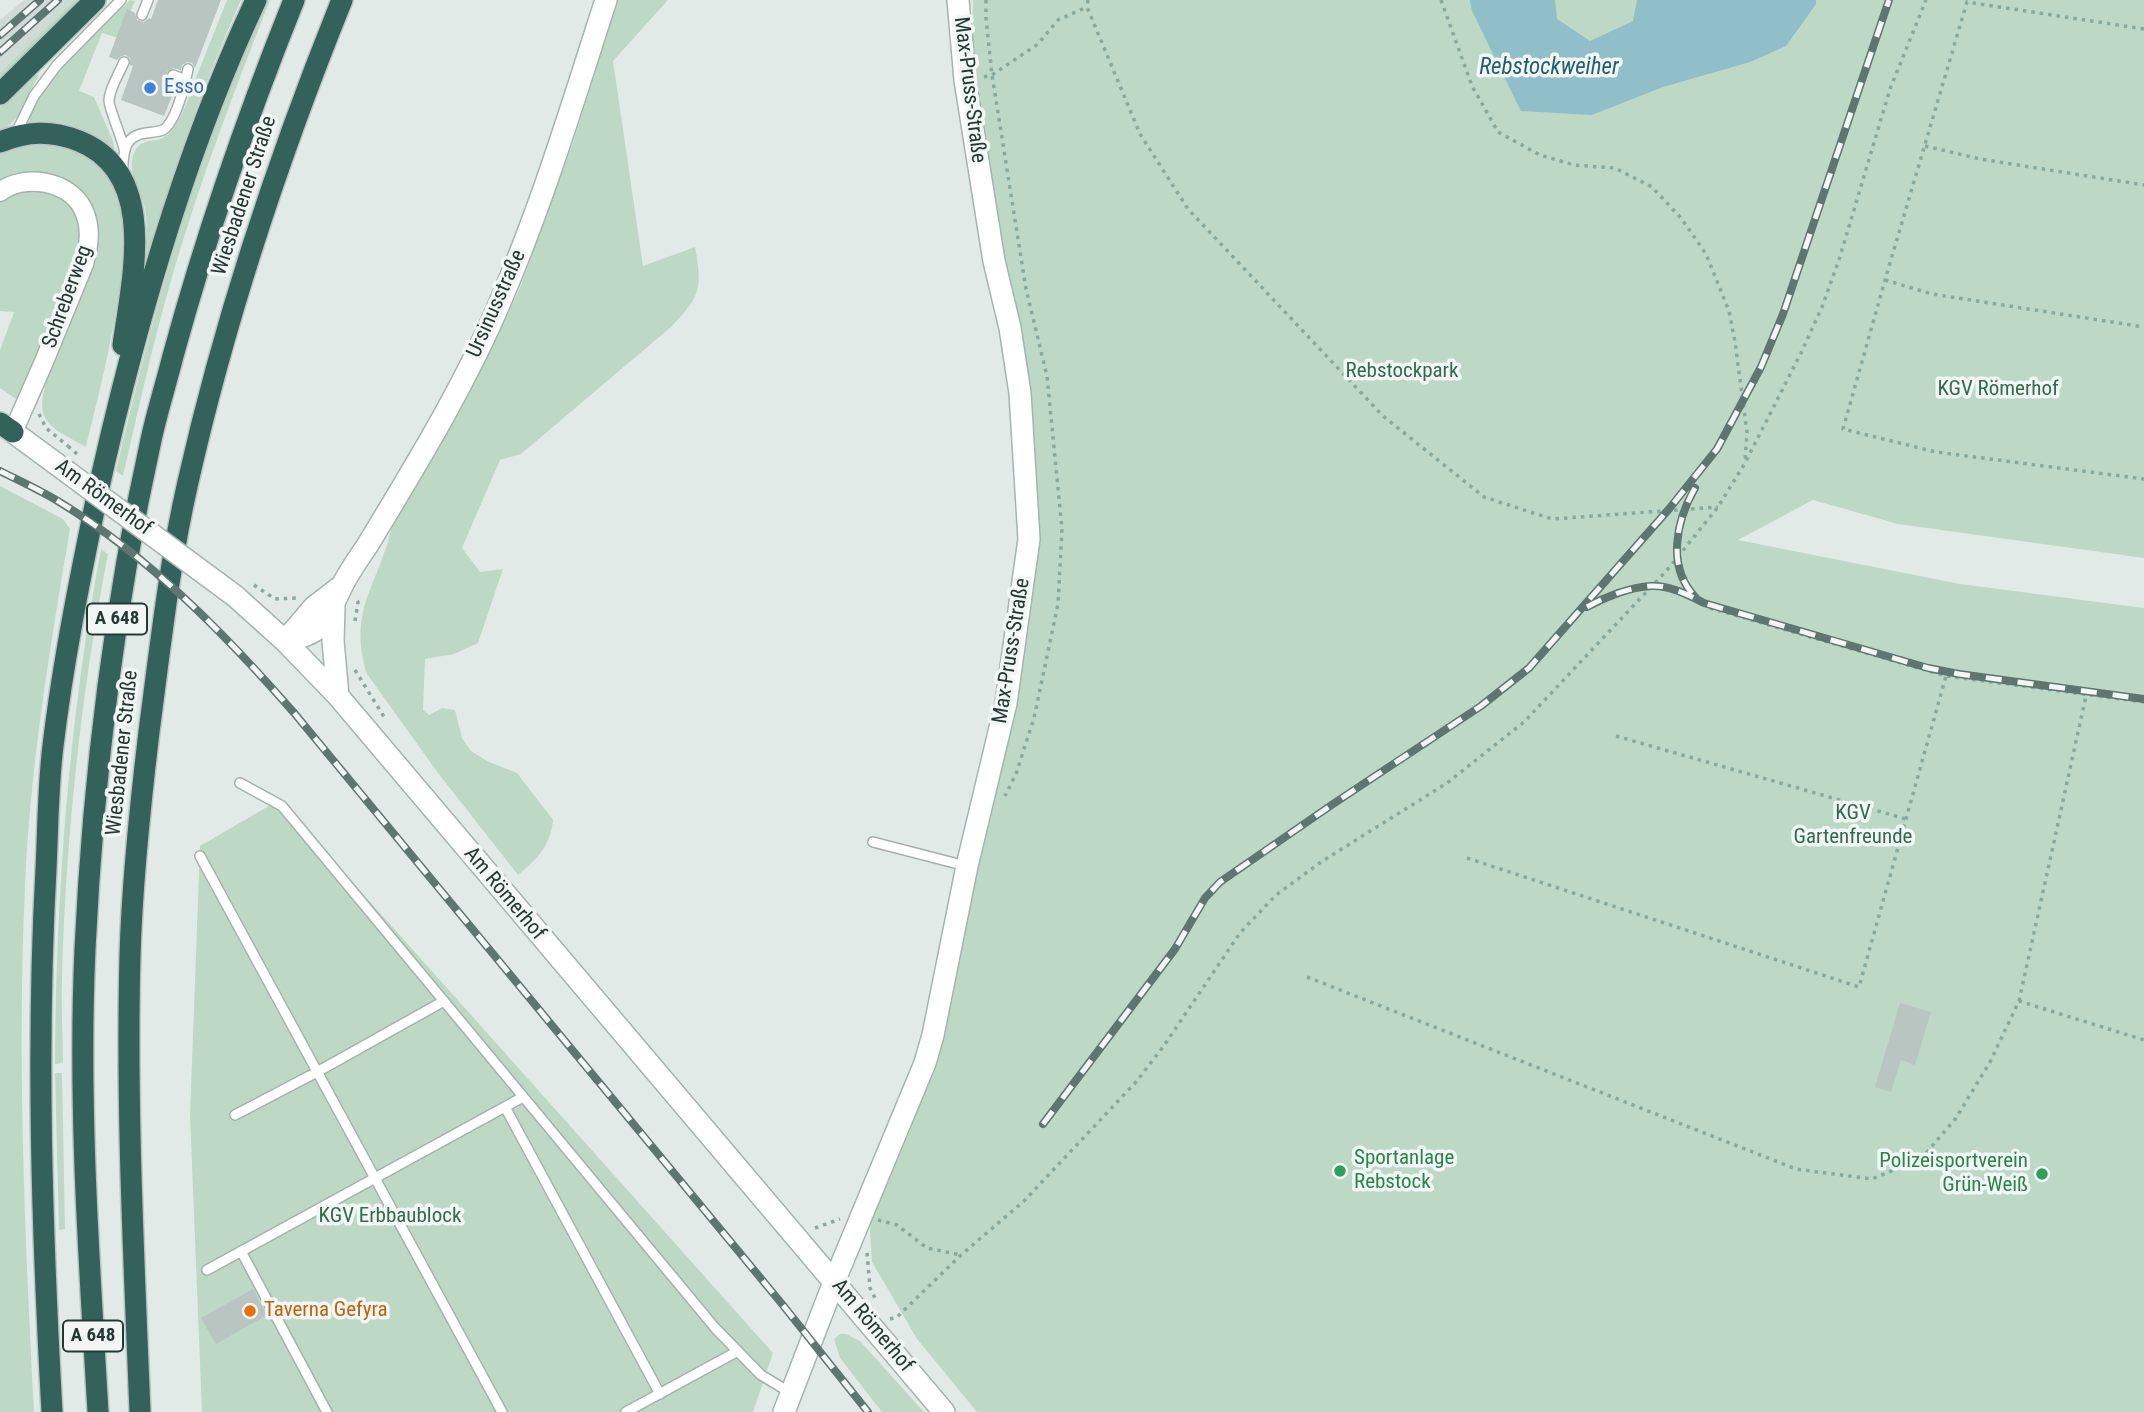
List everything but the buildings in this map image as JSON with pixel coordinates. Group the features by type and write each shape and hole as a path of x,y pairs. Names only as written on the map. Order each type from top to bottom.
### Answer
{"highway":[{"path":"0,94 95,0"},
{"path":"52,1412 42,1217 41,1082 43,924 53,747 79,579 114,420 163,246 205,121 256,0"},
{"name":"Wiesbadener Straße","path":"98,1412 88,1259 84,1107 85,952 95,802 119,603 151,438 185,313 217,206 293,0"},
{"name":"Wiesbadener Straße","path":"140,1412 131,1125 130,955 139,817 166,597 188,483 226,334 274,180 342,0"},
{"path":"7,140 26,134 48,132 72,139 96,150 113,165 122,178 132,210 134,255 114,420"}],"main road":[{"name":"Ursinusstraße","path":"285,641 310,634 331,614 342,586 458,390 502,297 538,208 606,0"},
{"name":"Max-Pruss-Straße","path":"787,1402 925,1063 933,1035 967,866 1006,703 1029,539 1020,393 1010,328 993,261 965,80 958,0"},
{"name":"Am Römerhof","path":"6,427 66,471 242,588 285,641 338,696 944,1412"},
{"name":"Ursinusstraße","path":"285,641 314,607 342,586"},
{"name":"Ursinusstraße","path":"334,606 333,650 338,696"}],"street":[{"name":"Schreberweg","path":"0,192 22,182 54,184 68,192 82,206 89,235 84,264 43,364 6,427"}],"lane":[{"path":"7,140 57,65 121,0"},
{"path":"142,15 148,0"},
{"path":"122,178 124,149 108,104 124,62"},
{"path":"124,149 131,138 162,130 169,123 187,74 173,75"},
{"path":"240,783 282,806 716,1329 787,1402"},
{"path":"873,842 967,866"},
{"path":"200,856 502,1412"},
{"path":"235,1115 444,1001"},
{"path":"207,1270 523,1097"},
{"path":"505,1107 660,1394"},
{"path":"241,1251 327,1412"},
{"path":"626,1412 738,1351"}],"path":[{"path":"986,0 992,75"},
{"path":"1088,0 1087,7 1140,134 1188,209 1383,416 1484,497 1552,519 1718,507"},
{"path":"1441,0 1472,86 1498,132 1540,155 1574,165 1615,168 1652,187 1681,218 1706,254 1729,311 1737,351 1747,432 1745,463"},
{"path":"888,1320 897,1317 961,1255 1024,1201 1136,1082 1240,933 1276,895 1321,862 1447,783 1524,722 1668,569 1718,507 1745,463 1822,307 1839,260 1890,89 1926,0"},
{"path":"2144,29 1967,2 1843,429 1936,452 2144,479"},
{"path":"981,78 992,75 1038,44 1058,20 1087,7"},
{"path":"1925,146 1980,159 2144,185"},
{"path":"1885,280 1932,294 2144,327"},
{"path":"342,586 358,602 354,626"},
{"path":"242,588 275,599 300,598"},
{"path":"1710,608 1946,676 2144,702"},
{"path":"354,659 355,669 388,723"},
{"path":"1467,858 1859,986 1946,676"},
{"path":"1307,977 1796,1169 1872,1179 1921,1158 1956,1118 1990,1062 2019,1001 2086,696"},
{"path":"1616,736 1906,819"},
{"path":"2019,1001 2144,1040"},
{"path":"813,1228 842,1218 897,1225 928,1248 961,1255"}],"shaded area":[{"path":"24,0 74,0 0,73 0,20"}],"green space":[{"path":"74,0 80,0 0,81 0,73"},
{"path":"130,0 135,1 119,38 102,33 79,91 94,97 113,141 116,156 28,124 35,106 57,72"},
{"path":"227,0 241,0 187,135 142,273 146,217 133,175 134,153 142,143 168,135 177,123"},
{"path":"266,0 270,0 219,134 174,270 123,476 116,471 167,273 215,127"},
{"path":"618,0 668,0 613,61 643,266 695,247 699,273 697,292 688,308 671,327 521,454 500,460 462,548 480,572 503,569 478,643 454,654 425,659 423,710 429,715 442,708 455,710 462,738 471,751 487,761 517,773 553,820 546,845 518,875 438,773 367,674 362,651 363,614 392,526 473,383 520,288 574,140"},
{"path":"973,0 2144,0 2144,558 1898,524 1813,500 1738,540 1960,584 2144,608 2144,1412 977,1412 917,1339 872,1262 870,1232 873,1210 963,916 1019,690 1039,544 1033,417 971,81"},
{"path":"35,73 39,76 18,115 0,131 0,107"},
{"path":"57,142 96,162 114,182 122,204 122,271 108,351 86,447 58,431 46,419 42,401 45,388 27,380 16,399 0,388 0,350 14,312 0,311 0,152 22,143"},
{"path":"0,486 63,519 70,529 36,752 25,887 22,1084 34,1412 0,1412"},
{"path":"101,549 108,554 76,765 67,871 62,989 63,1063 55,1064 58,935 66,805 80,677"},
{"name":"KGV Erbbaublock","path":"279,800 773,1353 753,1412 202,1412 190,1116 200,846"},
{"path":"55,1073 62,1073 65,1229 59,1230"},
{"path":"840,1334 860,1341 924,1412 882,1412 840,1358 834,1339"}],"water":[{"name":"Rebstockweiher","path":"1470,0 1555,0 1557,19 1590,41 1633,21 1637,0 1816,0 1816,4 1786,46 1750,62 1663,87 1592,115 1521,111 1472,11"}],"railway":[{"path":"0,35 40,0"},
{"path":"0,52 58,0"},
{"path":"1043,1124 1175,949 1205,898 1220,882 1481,706 1529,668 1669,509 1717,449 1761,367 1783,314 1889,0"},
{"path":"0,471 61,503 126,548 215,627 269,685 782,1304 868,1412"},
{"path":"1695,488 1679,529 1677,558 1687,586 1696,598"},
{"path":"1587,607 1635,588 1665,587 1704,603 1928,668 2144,699"}],"place":[{"name":"Esso","path":"150,88"},
{"name":"Sportanlage Rebstock","path":"1340,1171"},
{"name":"Polizeisportverein Grün-Weiß","path":"2042,1174"},
{"name":"Taverna Gefyra","path":"250,1311"}],"park label":[{"name":"Rebstockpark","path":"1402,372"},
{"name":"KGV Römerhof","path":"1998,390"},
{"name":"KGV Gartenfreunde","path":"1853,826"}]}
